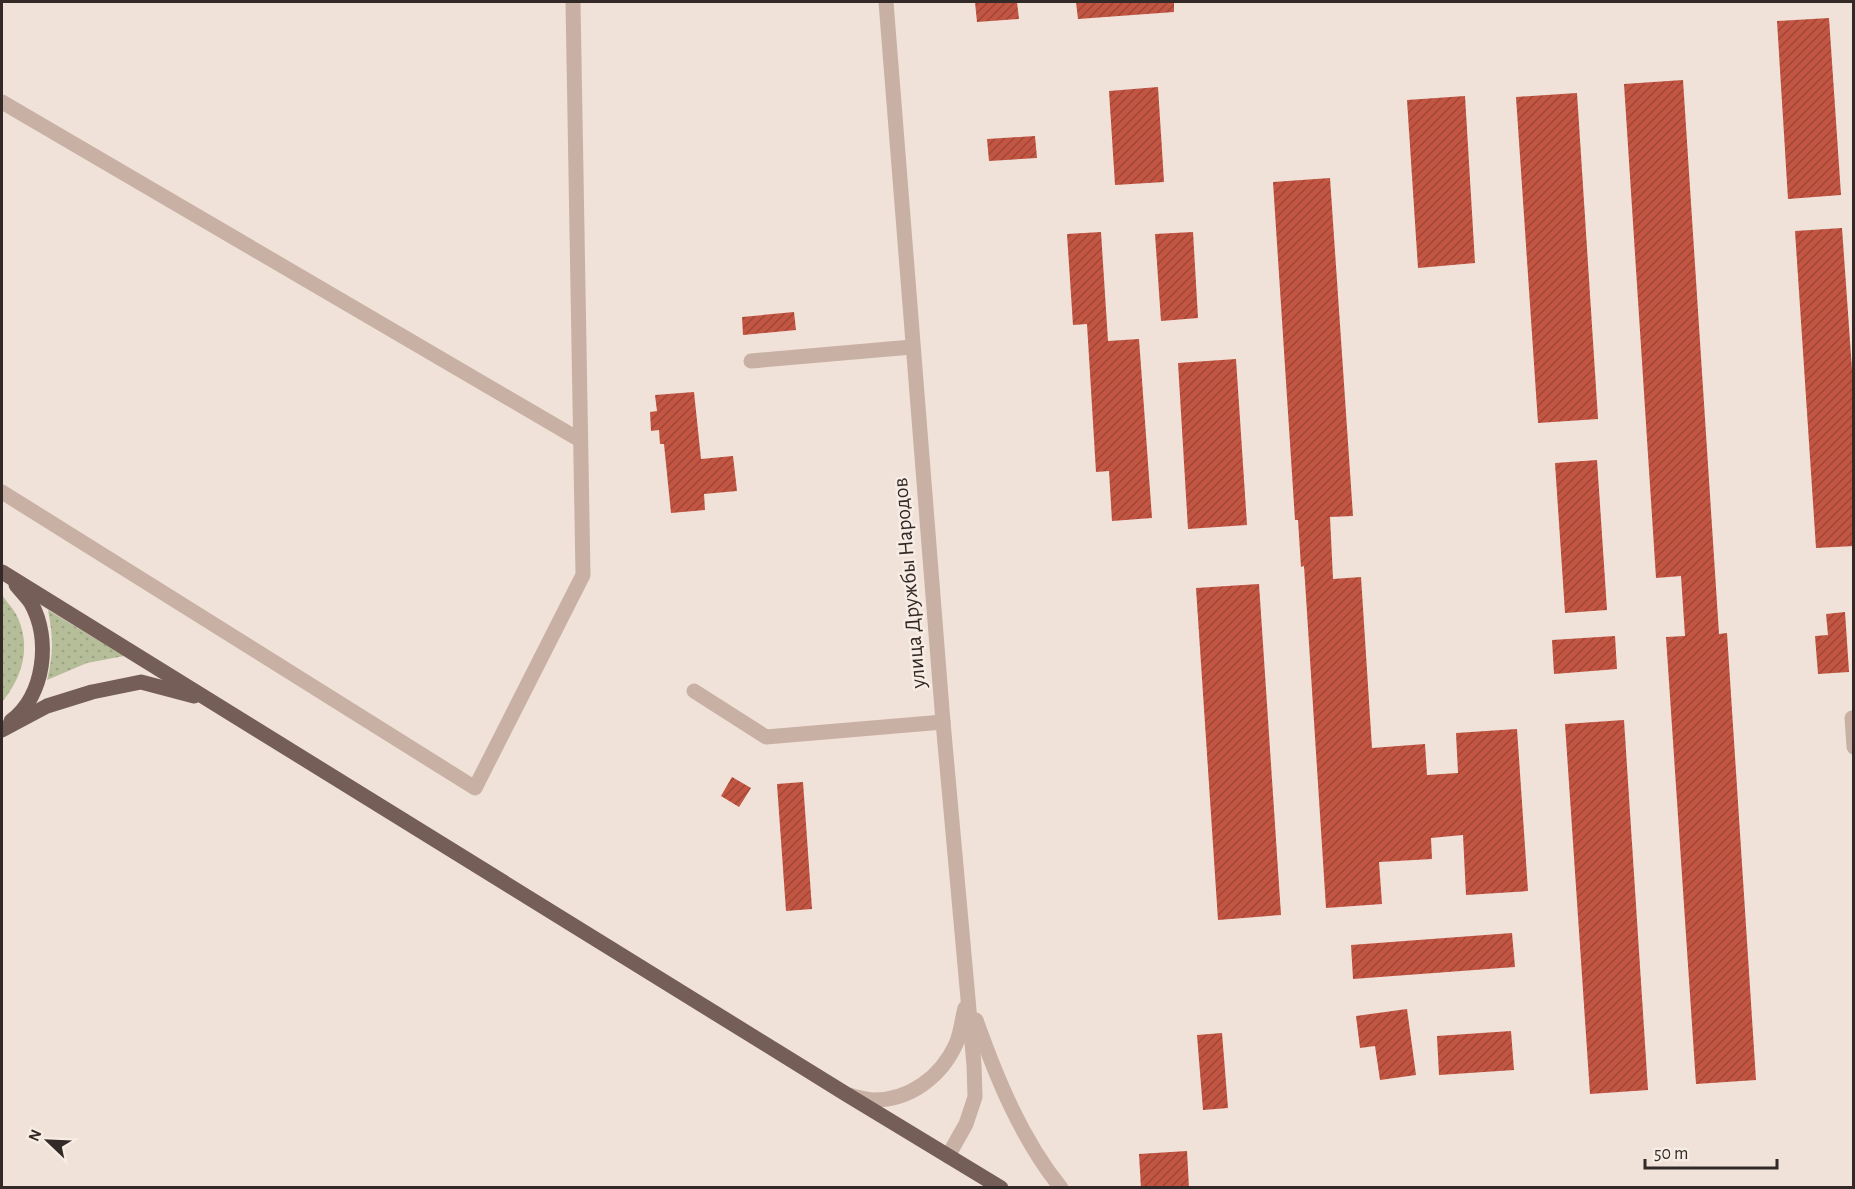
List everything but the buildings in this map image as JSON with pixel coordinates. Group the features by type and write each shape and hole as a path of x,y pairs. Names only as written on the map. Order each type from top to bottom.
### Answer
{"main road":[{"path":"2,573 1001,1188"},
{"path":"2,573 12,580 31,604 42,632 43,662 34,692 17,717 2,729"},
{"path":"2,729 47,706 92,692 141,682 212,701"}],"street":[{"path":"2,492 475,788 583,575 573,2"},
{"name":"улица Дружбы Народов","path":"886,2 943,722 974,1065 975,1097 966,1124 948,1156"},
{"path":"2,102 580,440"},
{"path":"751,361 912,347"},
{"path":"694,691 766,737 943,722"},
{"path":"1854,718 1852,718 1854,747"},
{"path":"846,1094 871,1100 893,1098 915,1090 938,1073 956,1043 968,996"},
{"path":"968,996 992,1065 1020,1125 1047,1170 1061,1188"}],"green space":[{"path":"2,595 14,611 21,626 24,649 20,671 2,702"},
{"path":"48,610 124,656 87,663 47,680 52,645"}]}
